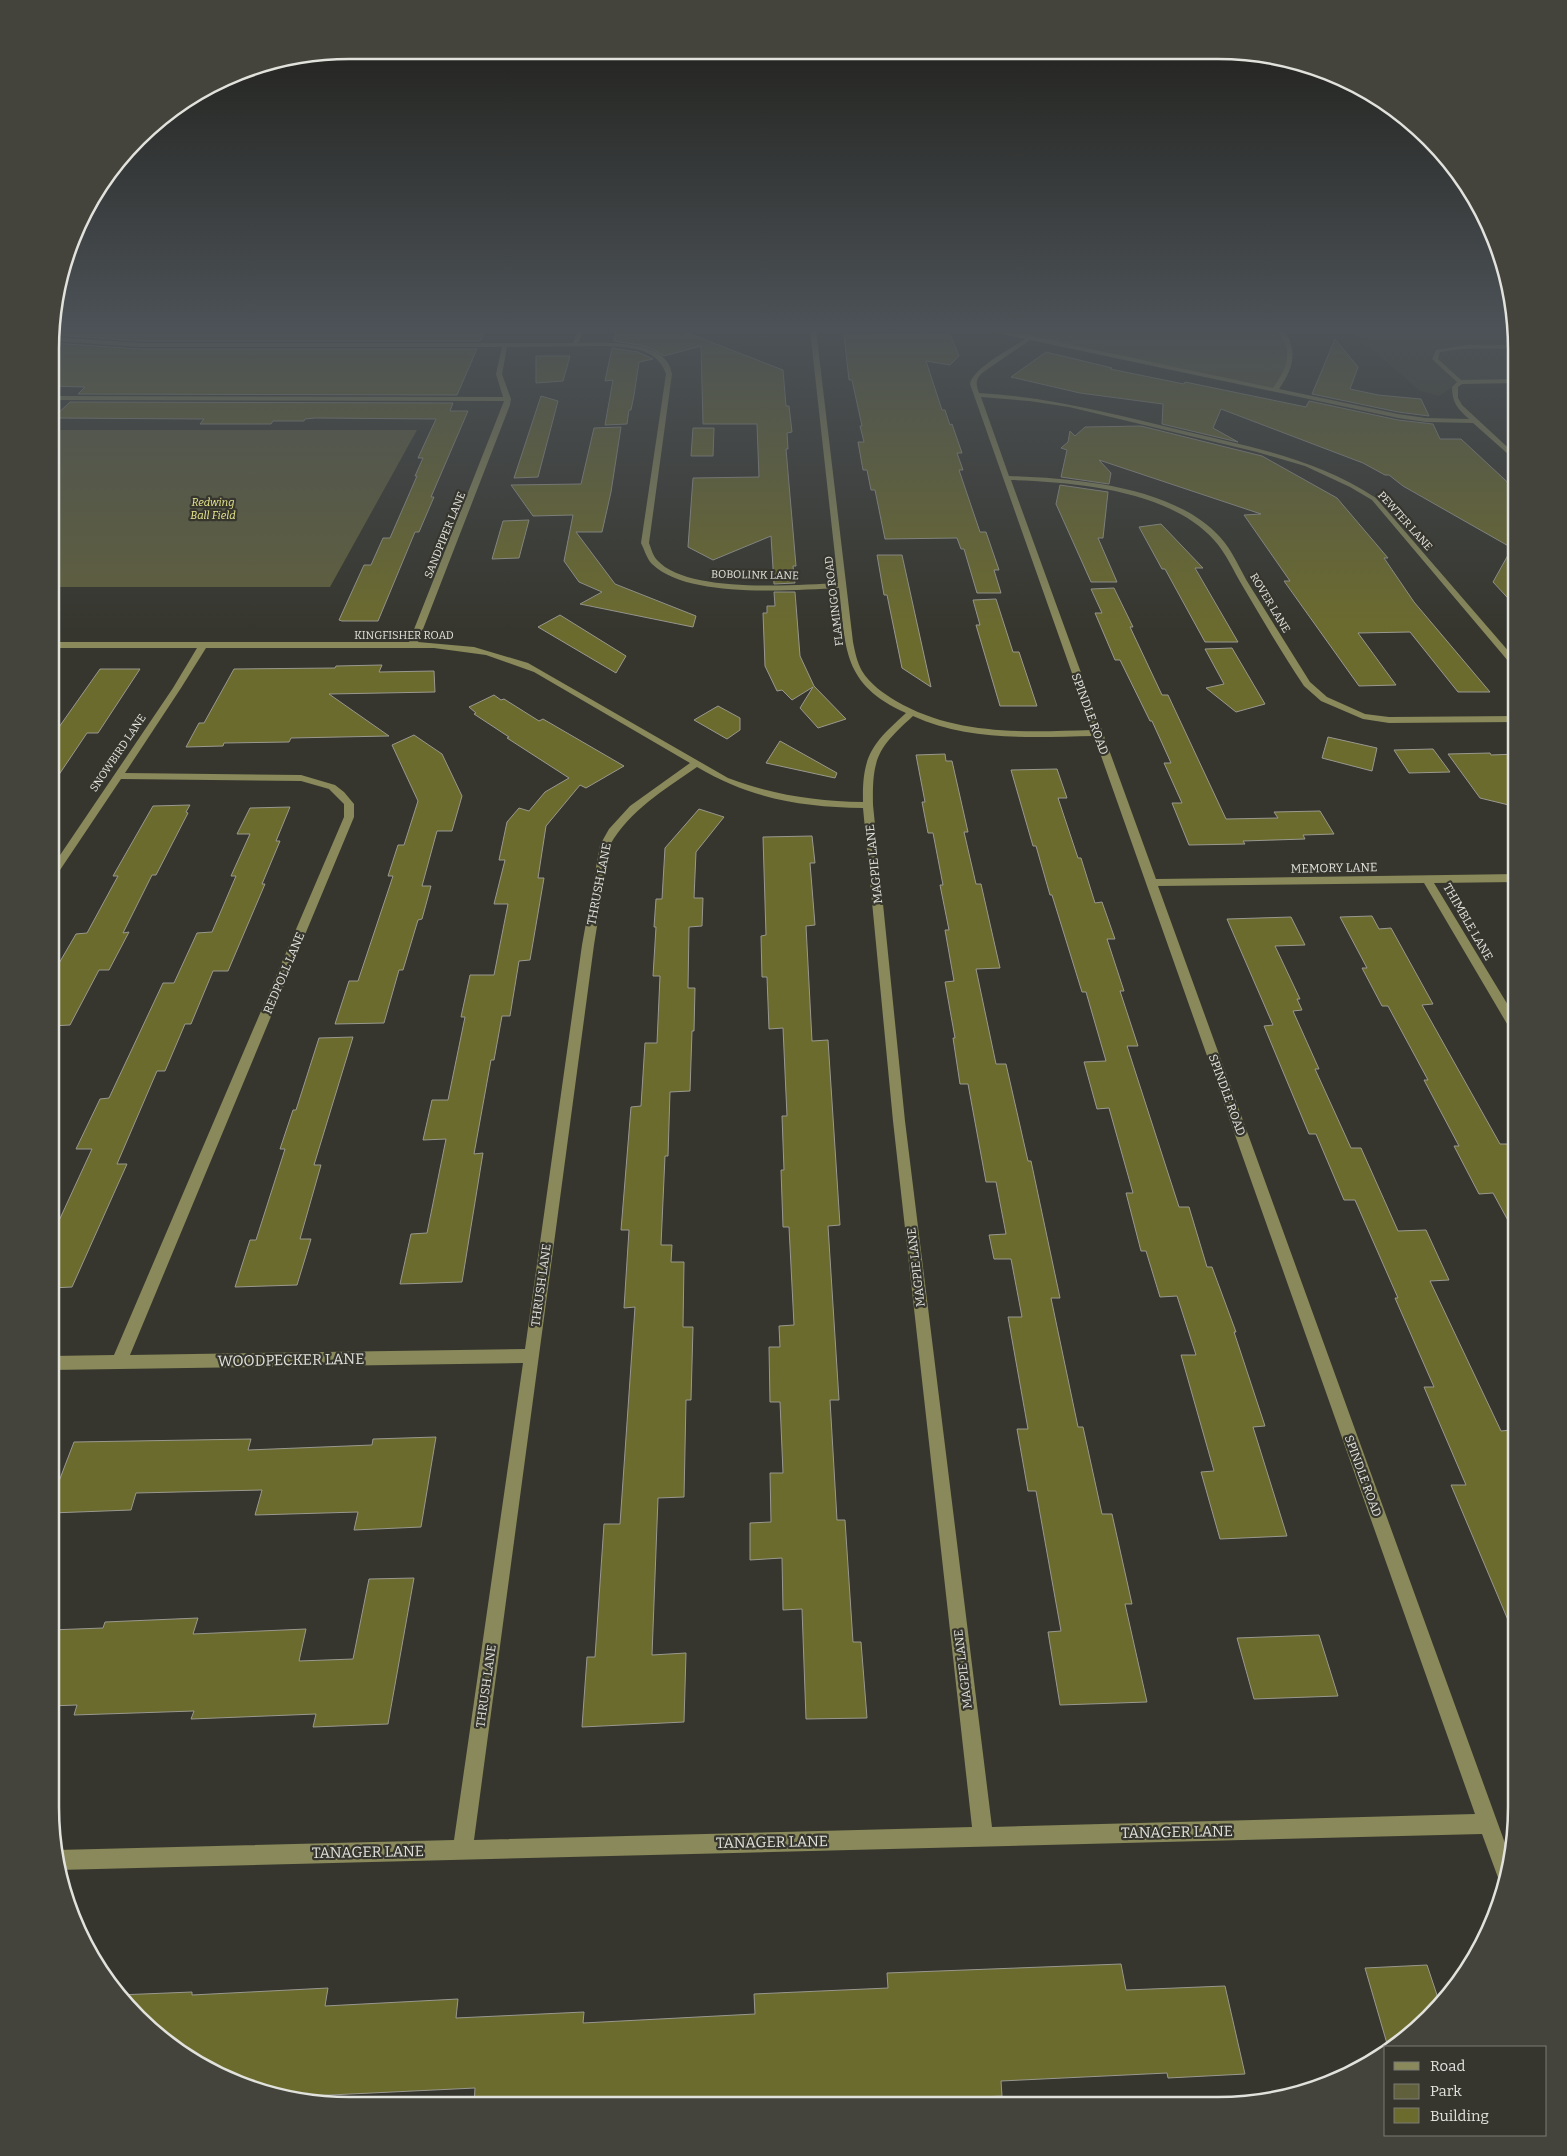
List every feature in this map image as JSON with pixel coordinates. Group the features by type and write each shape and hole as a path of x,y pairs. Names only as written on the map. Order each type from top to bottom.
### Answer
{"street":[{"name":"SANDPIPER LANE","path":"412,646 496,431"},
{"name":"BOBOLINK LANE","path":"661,431 645,542 646,550 652,560 673,574 707,584 737,587 843,585"},
{"name":"FLAMINGO ROAD","path":"825,431 849,642 858,671 879,695 911,714 946,726 988,734 1098,733"},
{"name":"SPINDLE ROAD","path":"989,431 1503,1865"},
{"name":"PEWTER LANE","path":"1175,431 1274,454 1328,471 1374,499 1508,655"},
{"path":"1485,431 1508,452"},
{"name":"ROVER LANE","path":"1006,478 1045,479 1098,486 1158,502 1178,510 1198,522 1217,538 1306,684 1324,699 1344,709 1363,716 1389,720 1508,719"},
{"name":"KINGFISHER ROAD","path":"59,645 460,646 492,652 517,660 725,780 772,797 814,804 868,805"},
{"name":"SNOWBIRD LANE","path":"59,863 177,688 203,645"},
{"name":"MAGPIE LANE","path":"911,714 886,736 872,754 866,776 899,1121 983,1836"},
{"name":"THRUSH LANE","path":"463,1850 588,945 605,845 612,830 633,807 698,763"},
{"name":"REDPOLL LANE","path":"117,776 300,778 332,787 349,804 349,817 119,1362"},
{"name":"MEMORY LANE","path":"1151,883 1508,878"},
{"name":"THIMBLE LANE","path":"1427,879 1508,1016"},
{"name":"WOODPECKER LANE","path":"59,1364 532,1356"},
{"name":"TANAGER LANE","path":"63,1860 1488,1824"}],"green space":[{"name":"Redwing Ball Field","path":"59,431 417,431 330,587 59,587"}],"building":[{"path":"431,431 460,431 431,497 434,497 419,532 415,532 378,621 339,620 364,565 371,565 383,538 390,538 417,476 415,476 423,458 418,458"},
{"path":"530,431 550,431 538,477 514,478"},
{"path":"593,431 620,431 611,492 602,532 576,532 615,584 696,616 693,627 580,604 602,592 579,582 564,561 573,515 533,516 511,485 581,484"},
{"path":"693,431 714,431 713,456 691,456"},
{"path":"757,431 792,431 787,433 788,449 786,449 796,566 793,566 795,583 774,584 771,536 713,560 688,547 693,478 759,477"},
{"path":"861,431 954,431 962,453 957,453 963,470 959,470 980,532 986,532 999,570 994,570 1001,593 977,593 964,549 961,549 957,538 885,539 875,490 871,490 867,470 863,470 858,442 864,442"},
{"path":"1070,431 1075,436 1081,431 1160,431 1262,456 1337,498 1388,558 1384,558 1414,602 1490,692 1458,692 1410,632 1358,633 1396,685 1359,686 1284,581 1290,581 1244,515 1261,514 1099,460 1111,473 1109,484 1061,477 1067,450 1061,448 1068,442"},
{"path":"1190,431 1218,431 1238,442"},
{"path":"1278,431 1436,431 1440,439 1461,439 1508,483 1508,546 1403,486 1389,475 1385,475 1363,463"},
{"path":"1060,485 1108,492 1103,538 1098,538 1117,582 1091,582 1056,504"},
{"path":"529,520 519,558 492,559 503,521"},
{"path":"1161,524 1203,568 1195,568 1238,642 1205,642 1165,569 1162,569 1139,527"},
{"path":"877,555 902,555 931,687 902,668 887,595 884,595"},
{"path":"1508,555 1508,598 1493,582"},
{"path":"1114,588 1162,695 1168,695 1226,819 1278,818 1274,812 1320,811 1334,834 1303,835 1305,839 1243,841 1245,844 1189,845 1172,803 1182,803 1164,763 1171,763 1152,721 1150,721 1120,660 1115,660 1095,613 1102,613 1091,589"},
{"path":"774,592 795,592 800,656 814,686 846,719 818,728 800,708 813,687 792,700 782,690 777,691 765,666 763,613 767,613 767,606 775,606"},
{"path":"996,599 1013,652 1019,652 1037,706 1000,706 976,625 980,625 973,600"},
{"path":"560,615 626,656 616,673 538,627"},
{"path":"1232,648 1265,704 1236,712 1206,688 1224,684 1205,649"},
{"path":"382,665 379,672 434,671 435,692 329,694 389,736 291,738 289,742 224,743 223,746 186,747 199,723 204,723 234,669 335,668 336,666"},
{"path":"100,669 140,669 98,733 87,733 59,775 59,727"},
{"path":"494,695 501,700 504,699 539,721 543,719 624,766 586,788 580,785 546,826 538,878 544,878 530,960 519,961 510,1016 502,1016 494,1060 491,1060 474,1154 483,1153 462,1282 400,1284 411,1234 427,1233 446,1139 423,1140 432,1100 448,1100 465,1017 461,1017 470,975 494,975 508,904 494,904 505,860 499,860 507,822 519,808 529,811 545,792 569,778 507,738 509,737 474,714 476,713 469,707"},
{"path":"718,706 740,718 740,730 727,739 694,720"},
{"path":"414,735 442,754 462,796 452,831 437,831 422,886 431,886 422,919 418,920 403,970 399,970 384,1023 335,1024 349,981 358,981 393,876 388,876 398,845 404,845 418,801 392,745"},
{"path":"1328,737 1377,748 1372,771 1322,758"},
{"path":"780,741 837,773 835,778 766,763"},
{"path":"1433,749 1450,772 1409,773 1394,750"},
{"path":"945,754 946,761 952,761 968,832 964,832 976,884 981,884 1000,968 976,969 996,1064 1006,1064 1028,1161 1031,1161 1060,1298 1051,1298 1078,1427 1083,1427 1102,1514 1112,1514 1132,1604 1125,1604 1147,1702 1060,1705 1048,1632 1061,1631 1036,1491 1028,1491 1017,1429 1028,1429 1008,1317 1022,1317 1011,1259 994,1259 989,1235 1006,1234 996,1182 986,1182 968,1084 960,1084 953,1038 955,1038 945,982 954,981 945,930 949,930 940,885 943,885 933,833 928,833 922,802 925,802 916,755"},
{"path":"1448,754 1508,754 1508,805 1480,798"},
{"path":"1057,769 1067,798 1058,798 1078,858 1081,858 1095,903 1102,902 1115,939 1107,939 1124,991 1120,991 1138,1046 1127,1046 1179,1207 1189,1207 1207,1267 1212,1267 1236,1332 1234,1332 1265,1426 1253,1427 1287,1536 1220,1539 1201,1472 1214,1471 1181,1355 1196,1355 1177,1296 1160,1297 1146,1251 1141,1251 1126,1193 1133,1193 1109,1108 1097,1109 1084,1062 1106,1061 1086,992 1082,992 1036,846 1033,846 1011,770"},
{"path":"190,805 186,812 188,813 156,875 152,875 123,933 129,932 109,970 99,970 70,1025 59,1026 59,963 76,934 87,933 118,876 113,876 153,806"},
{"path":"290,807 276,841 280,841 262,884 265,884 228,971 213,971 191,1024 185,1024 165,1071 157,1071 117,1164 127,1164 72,1287 59,1288 59,1221 92,1149 76,1149 100,1099 109,1098 163,983 174,983 197,933 212,932 236,876 231,876 250,834 237,834 250,808"},
{"path":"699,809 724,817 696,852 694,898 703,898 702,926 689,927 688,988 695,988 690,1091 670,1092 668,1156 665,1156 661,1245 672,1245 671,1262 684,1262 683,1327 693,1327 691,1400 686,1400 684,1497 658,1498 652,1655 686,1653 684,1722 582,1727 587,1657 595,1657 604,1524 620,1524 635,1307 624,1308 629,1230 621,1230 631,1107 641,1106 645,1043 657,1043 660,976 653,976 656,899 662,899 665,848"},
{"path":"812,836 815,863 810,863 815,925 806,926 812,1041 828,1040 840,1225 828,1226 839,1400 830,1400 837,1520 845,1520 853,1642 861,1642 867,1718 806,1719 802,1609 783,1610 782,1558 750,1560 750,1523 771,1522 770,1473 783,1473 780,1402 770,1402 769,1347 780,1347 779,1326 794,1325 789,1227 783,1227 781,1170 784,1170 782,1116 787,1116 783,1028 769,1029 767,977 762,977 761,936 766,935 763,837"},
{"path":"1372,916 1379,929 1391,928 1433,1004 1422,1005 1500,1144 1508,1146 1508,1220 1493,1193 1479,1194 1454,1146 1459,1146 1424,1080 1428,1080 1388,1006 1382,1006 1362,968 1367,968 1340,917"},
{"path":"1291,917 1305,945 1275,946 1300,999 1297,999 1302,1010 1293,1011 1319,1069 1315,1069 1351,1148 1361,1148 1398,1231 1426,1230 1449,1280 1430,1281 1501,1431 1508,1430 1508,1620 1451,1485 1466,1485 1424,1387 1434,1387 1355,1200 1344,1200 1316,1134 1309,1134 1264,1026 1273,1025 1227,919"},
{"path":"353,1037 314,1165 321,1165 300,1239 311,1239 297,1285 235,1287 250,1240 256,1240 285,1149 280,1149 293,1110 296,1110 319,1038"},
{"path":"436,1437 421,1527 354,1530 358,1512 255,1515 262,1490 136,1493 131,1510 59,1513 59,1481 74,1442 251,1439 248,1450 372,1445 373,1439"},
{"path":"414,1578 388,1724 313,1727 316,1714 191,1719 194,1711 74,1715 77,1705 59,1706 59,1630 103,1628 105,1622 198,1618 193,1634 306,1629 299,1661 353,1659 369,1579"},
{"path":"1319,1635 1338,1696 1254,1699 1237,1638"},
{"path":"1121,1964 1126,1990 1225,1986 1245,2074 1168,2078 1167,2073 1001,2081 1002,2096 980,2097 474,2097 475,2088 317,2096 292,2092 255,2082 220,2067 172,2037 128,1995 192,1992 192,1995 328,1988 325,2006 458,1999 456,2018 584,2012 583,2023 755,2014 754,1994 888,1988 887,1973"},
{"path":"1427,1965 1437,1996 1409,2025 1387,2043 1365,1968"}]}
